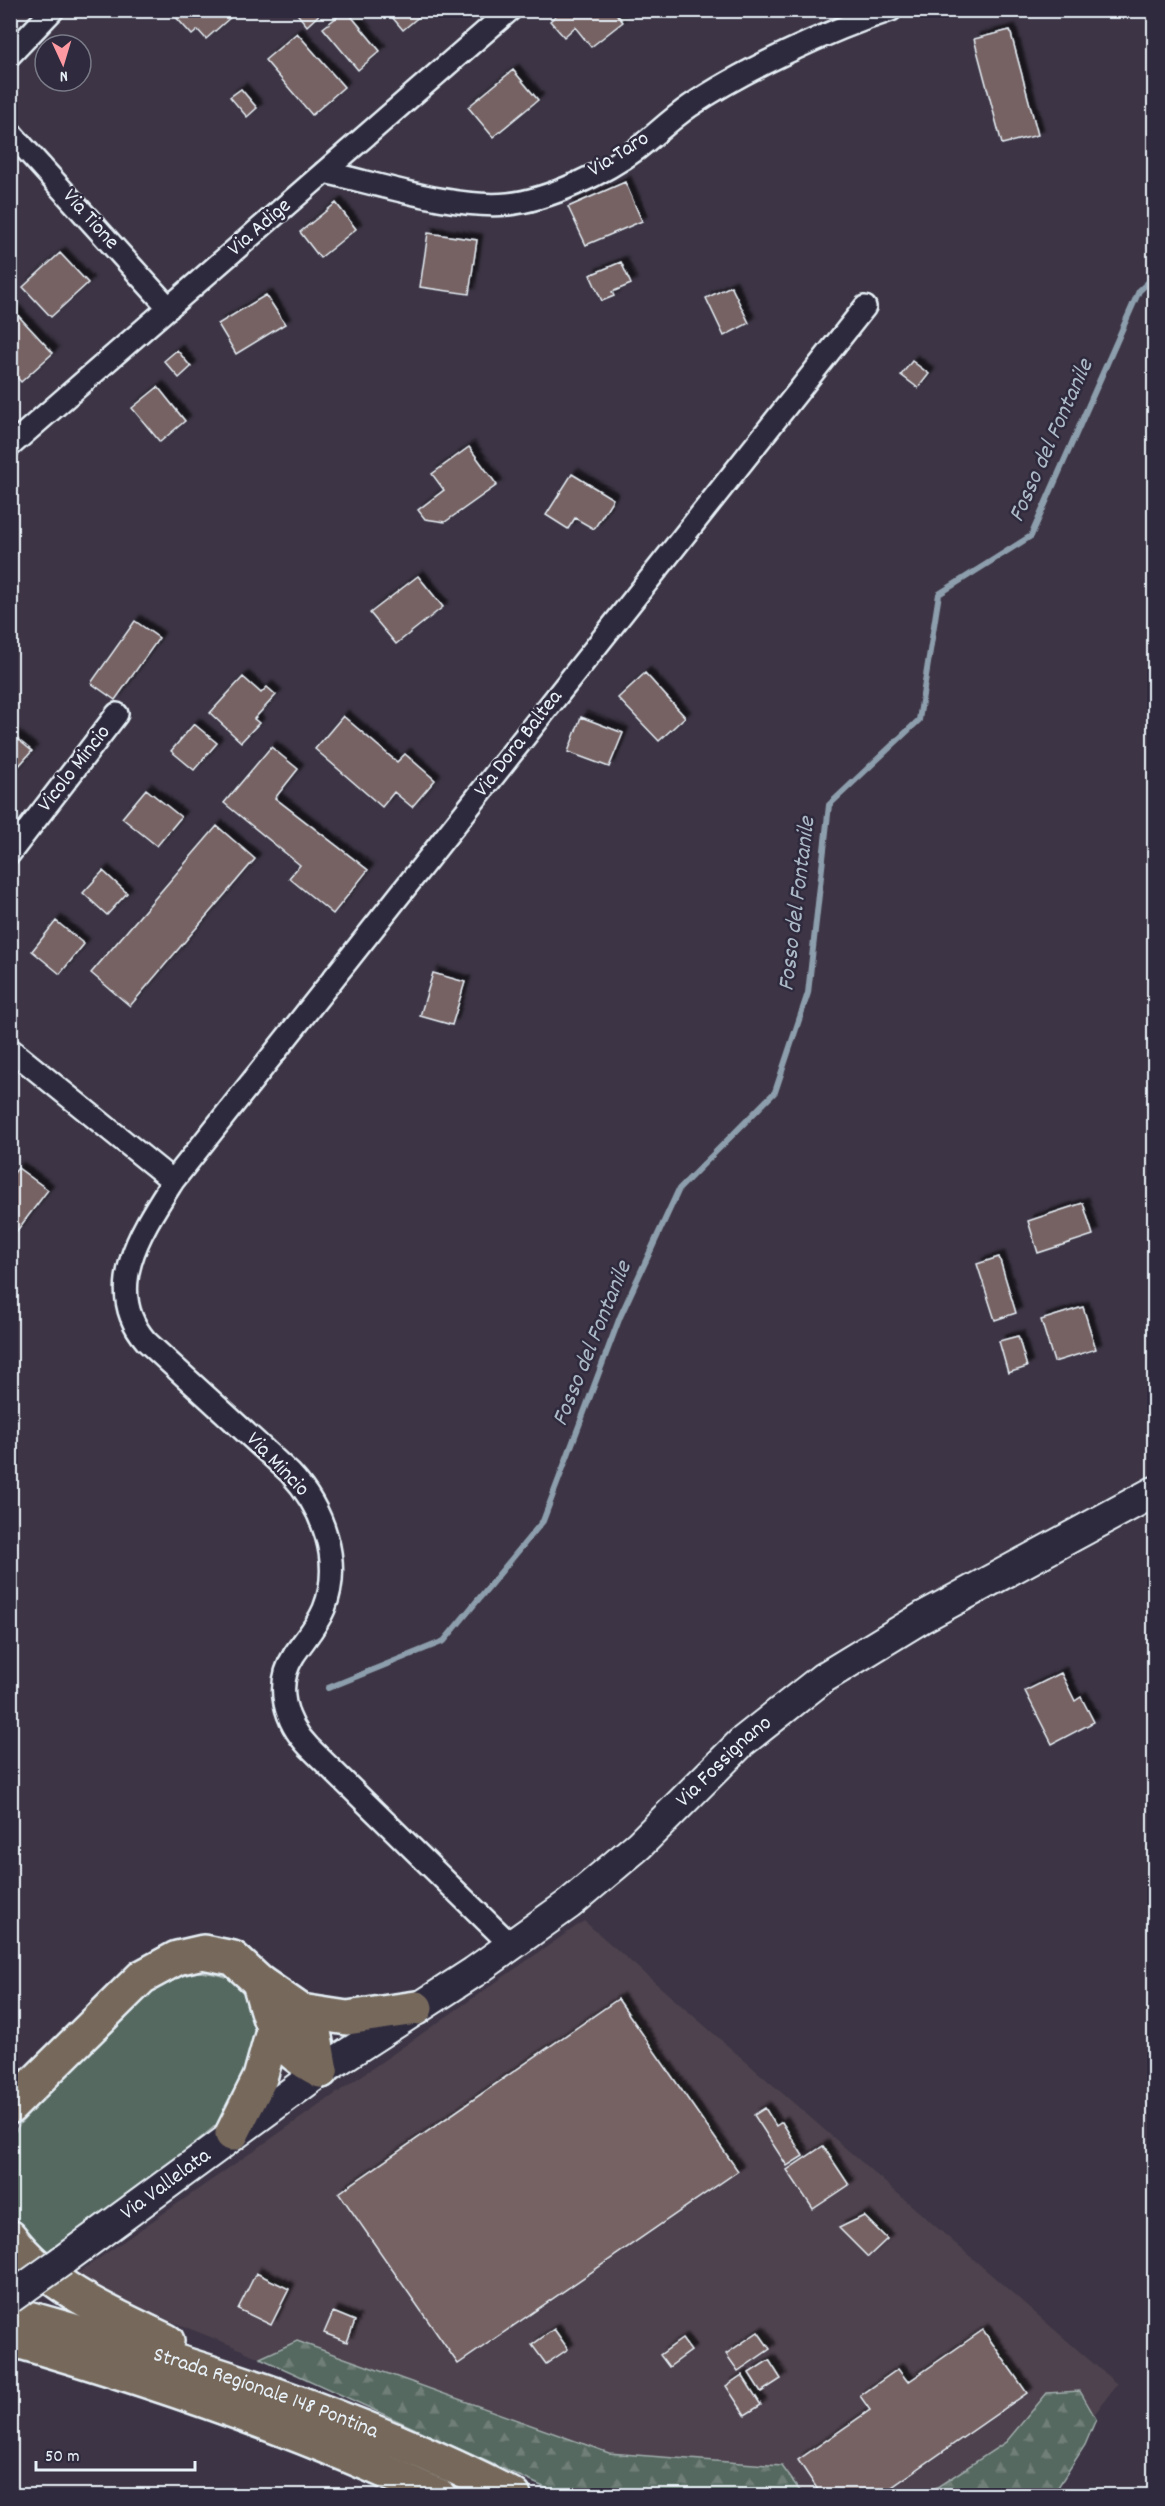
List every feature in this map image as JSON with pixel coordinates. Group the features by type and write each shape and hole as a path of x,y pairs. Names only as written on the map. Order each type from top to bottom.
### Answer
{"highway":[{"path":"10,2108 134,1985 171,1960 203,1952 224,1954 243,1964 259,1982 301,2011 347,2018 416,2008"},
{"path":"259,1982 273,2031 299,2059 321,2071"},
{"path":"301,2011 315,2037 321,2071"},
{"path":"232,2134 260,2078 273,2031"},
{"path":"10,2128 36,2084"},
{"path":"10,2237 39,2267 92,2302 277,2394"},
{"name":"Strada Regionale 148 Pontina","path":"10,2313 160,2355 277,2394 390,2438 514,2496"},
{"name":"Strada Regionale 148 Pontina","path":"10,2339 220,2406 379,2468 439,2496"}],"street":[{"path":"10,55 53,10"},
{"name":"Via Adige","path":"10,446 510,10"},
{"name":"Via Taro","path":"324,172 469,203 510,204 538,197 621,159 690,106 763,66 843,29 891,10"},
{"name":"Via Tione","path":"10,132 169,308"},
{"name":"Via Dora Baltea","path":"173,1181 865,307"},
{"name":"Vicolo Mincio","path":"10,853 117,714"},
{"path":"10,1049 173,1181"},
{"name":"Via Mincio","path":"173,1181 141,1232 131,1258 126,1293 132,1319 146,1341 300,1484 316,1509 329,1549 330,1579 324,1608 291,1660 284,1680 284,1701 291,1724 309,1747 512,1946"},
{"name":"Via Fossignano","path":"321,2071 512,1946 618,1863 742,1742 823,1678 904,1627 1155,1492"},
{"name":"Via Vallelata","path":"10,2298 321,2071"}],"shaded area":[{"path":"584,1921 1117,2384 1034,2495 561,2495 233,2346 108,2296 75,2275"}],"green space":[{"path":"198,1972 225,1976 234,1980 247,1993 264,2025 226,2117 127,2199 37,2258 14,2222 11,2211 10,2141 19,2125 129,2006 166,1980"},
{"path":"297,2341 609,2453 782,2466 803,2495 561,2495 260,2358"},
{"path":"1080,2391 1096,2419 1085,2445 1053,2495 925,2495 1006,2442 1047,2393"}],"building":[{"path":"180,10 227,10 232,16 206,39 198,30 192,35 174,15"},
{"path":"294,10 324,10 307,26"},
{"path":"346,10 380,51 358,70 323,28"},
{"path":"386,10 417,10 421,15 403,30"},
{"path":"562,10 613,10 623,22 591,47 575,27 564,37 550,21"},
{"path":"1010,30 1038,135 1002,144 974,39"},
{"path":"297,33 344,87 312,115 265,60"},
{"path":"513,70 538,100 493,137 468,107"},
{"path":"241,89 257,108 247,117 230,97"},
{"path":"625,182 642,221 586,245 568,207"},
{"path":"336,203 356,229 320,258 300,232"},
{"path":"428,233 477,240 469,294 420,287"},
{"path":"60,253 88,283 51,317 23,287"},
{"path":"621,262 631,284 612,292 614,296 602,301 590,275"},
{"path":"731,286 749,323 724,336 706,298"},
{"path":"266,295 285,324 236,354 218,324"},
{"path":"10,307 53,353 21,382 10,370"},
{"path":"177,350 191,367 179,378 164,361"},
{"path":"912,361 929,374 918,388 901,375"},
{"path":"158,387 185,421 160,442 132,408"},
{"path":"469,447 497,485 445,522 425,519 418,510 444,490 432,474"},
{"path":"572,474 613,499 594,529 575,518 568,529 546,515"},
{"path":"418,576 443,607 396,644 370,613"},
{"path":"135,621 159,638 115,700 91,683"},
{"path":"645,673 685,717 659,741 618,698"},
{"path":"243,677 261,693 267,687 276,695 254,719 259,723 241,742 210,713"},
{"path":"343,716 397,762 405,754 435,780 412,807 394,792 382,807 315,749"},
{"path":"581,717 623,733 609,767 568,752"},
{"path":"194,724 217,743 194,770 171,751"},
{"path":"10,733 32,751 10,776"},
{"path":"271,747 298,769 275,798 368,870 333,914 289,878 300,865 224,803"},
{"path":"146,789 181,817 157,846 122,818"},
{"path":"217,826 255,859 130,1006 91,973"},
{"path":"103,871 127,893 107,915 83,893"},
{"path":"56,921 84,944 60,974 32,951"},
{"path":"433,973 465,982 452,1025 420,1016"},
{"path":"18,1168 48,1190 16,1232 10,1228 10,1178"},
{"path":"1083,1203 1093,1235 1038,1253 1028,1221"},
{"path":"999,1257 1016,1313 995,1320 977,1264"},
{"path":"1083,1307 1096,1349 1054,1362 1041,1320"},
{"path":"1018,1336 1027,1367 1008,1373 999,1341"},
{"path":"1061,1673 1075,1701 1081,1697 1094,1722 1052,1744 1025,1691"},
{"path":"618,1999 738,2171 458,2364 339,2193"},
{"path":"765,2108 776,2126 782,2122 803,2156 787,2166 754,2115"},
{"path":"823,2146 849,2185 813,2209 787,2170"},
{"path":"864,2216 887,2239 868,2257 839,2228"},
{"path":"256,2273 289,2289 271,2325 238,2309"},
{"path":"333,2312 355,2321 347,2342 324,2333"},
{"path":"554,2329 568,2349 546,2364 532,2345"},
{"path":"983,2330 1027,2393 879,2496 822,2496 798,2460 870,2410 860,2396 898,2369 908,2382"},
{"path":"758,2332 770,2349 738,2371 726,2354"},
{"path":"682,2339 691,2351 669,2367 660,2355"},
{"path":"769,2360 781,2379 761,2392 749,2373"},
{"path":"742,2375 761,2405 745,2415 726,2386"}],"waterway":[{"name":"Fosso del Fontanile","path":"328,1688 444,1641 543,1521 620,1317 679,1189 775,1092 808,993 829,805 919,720 939,594 1031,536 1139,291 1154,277"}]}
